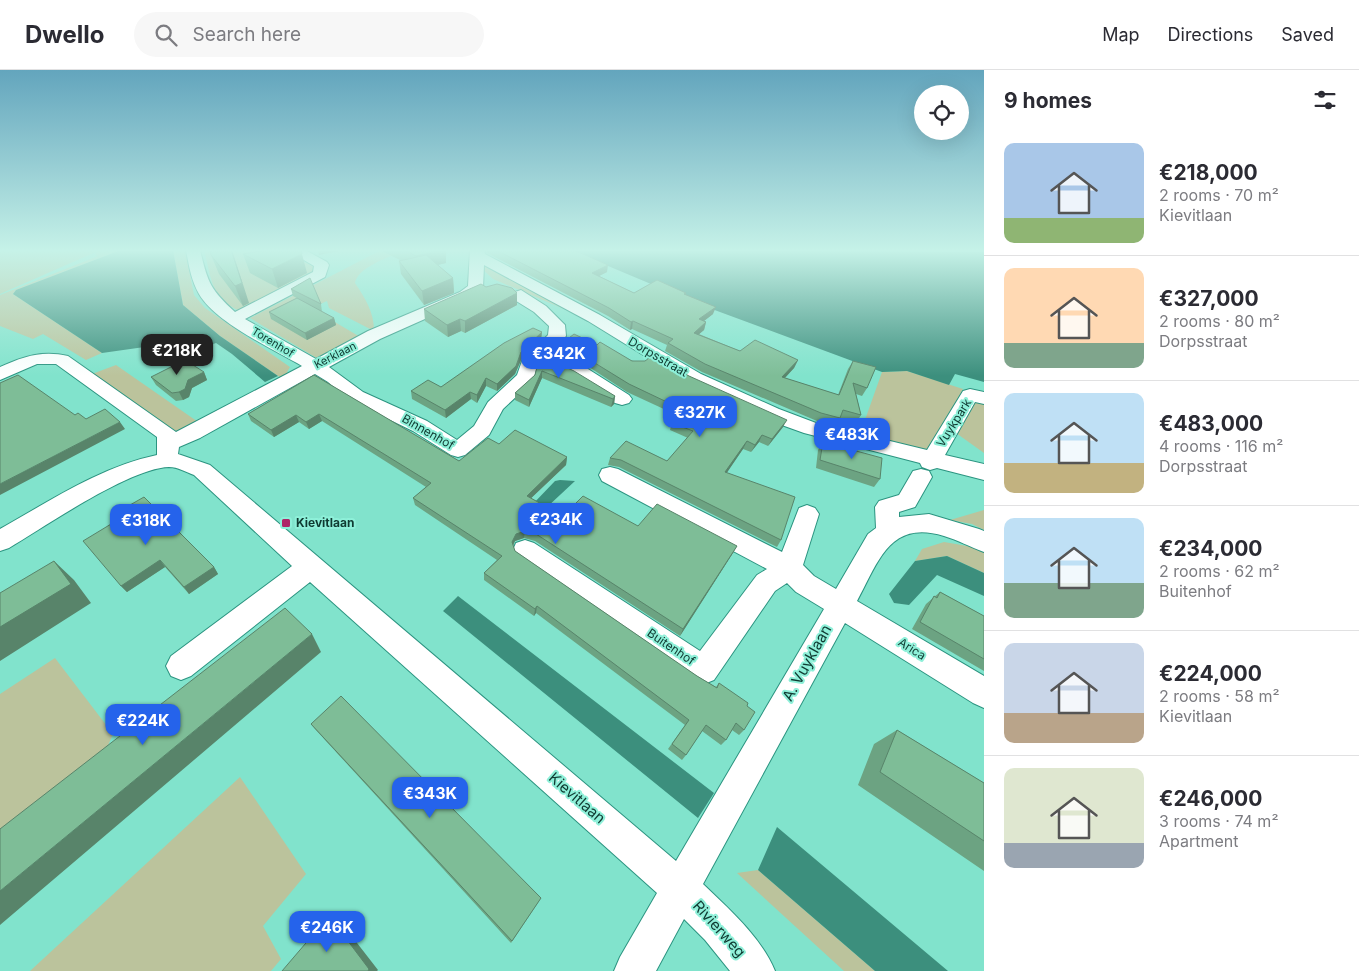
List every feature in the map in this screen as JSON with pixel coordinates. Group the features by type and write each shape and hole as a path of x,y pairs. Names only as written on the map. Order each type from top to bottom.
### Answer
{"street":[{"name":"Torenhof","path":"206,292 233,318 312,366"},
{"name":"Torenhof","path":"233,318 284,292"},
{"name":"Kerklaan","path":"0,541 168,451 193,434 312,366 374,335 466,295 490,292"},
{"name":"Dorpsstraat","path":"501,292 618,334"},
{"name":"Binnenhof","path":"312,366 335,378 356,396 380,409 395,413 420,426 458,450 482,430 495,406 526,377 528,365 557,336 557,325 540,309 521,298 501,292"},
{"name":"Dorpsstraat","path":"548,292 694,378 772,414 928,466 984,472"},
{"path":"541,354 581,373 622,399"},
{"path":"0,374 30,361 53,357 70,366 167,434 168,451"},
{"name":"Vuykpark","path":"888,530 887,507 907,501 970,395 984,398"},
{"name":"Kievitlaan","path":"168,451 183,462 202,470 310,567 681,888"},
{"path":"610,475 789,568 805,584 840,604"},
{"path":"789,568 807,514"},
{"path":"888,530 907,522 935,523 961,531 984,542"},
{"name":"A. Vuyklaan","path":"681,888 864,560 877,541 888,530"},
{"name":"Buitenhof","path":"525,550 704,670 766,583 789,568"},
{"path":"181,666 310,567"},
{"name":"Arica","path":"840,604 984,693"},
{"path":"634,971 681,888"},
{"name":"Rivierweg","path":"681,888 719,926 755,971"}],"green space":[{"path":"14,292 13,294 102,353 86,360 43,334 33,339 0,326 0,295"},
{"path":"181,292 193,292 205,308 290,367 287,372 290,374 282,378 278,376 220,336 183,305"},
{"path":"276,292 239,311 229,305 217,293"},
{"path":"300,292 360,292 371,311 374,331 329,308 327,301 314,307 316,311 362,338 320,360 250,318"},
{"path":"524,292 537,292 583,317"},
{"path":"116,365 201,424 178,436 92,374"},
{"path":"907,371 963,389 928,453 860,434 882,372"},
{"path":"974,400 984,403 984,453 956,433"},
{"path":"984,510 984,530 972,524 950,520"},
{"path":"944,542 973,547 984,552 984,573 947,556 915,561 922,549"},
{"path":"55,658 113,734 106,750 0,833 0,694"},
{"path":"240,777 306,874 263,926 281,959 271,971 30,971"},
{"path":"758,870 875,971 844,971 737,873"}],"water":[{"path":"14,292 181,292 183,305 220,336 278,376 265,382 216,343 208,346 201,339 102,353 13,294"},
{"path":"670,292 984,292 984,382 955,374 949,385 907,371 882,372"},
{"path":"555,481 575,481 531,522 531,506"},
{"path":"947,556 984,573 984,596 937,575 909,605 894,603 889,594 915,561"},
{"path":"458,596 714,793 698,818 443,611"},
{"path":"777,827 948,971 875,971 758,870"}],"building":[{"path":"297,292 316,292 321,304"},
{"path":"463,292 517,293 465,321 460,319 447,325 424,309"},
{"path":"578,292 684,292 686,293 684,294 716,307 699,319 706,322 694,333 740,351 755,340 798,360 782,377 839,395 853,361 876,367 867,388 853,383 861,415 843,410 840,418 821,413 705,364 668,343 673,339 633,321 631,322"},
{"path":"297,298 334,318 305,333 269,312"},
{"path":"533,328 542,332 521,352 516,366 497,384 486,378 477,395 470,392 445,410 411,391 428,380 441,387 504,343"},
{"path":"574,334 597,345 600,342 632,361 645,361 653,355 689,376 787,420 772,439 762,435 755,445 747,441 725,472 795,497 781,540 621,460 610,458 626,441 667,461 693,431 672,423 681,412 667,406 669,403 629,384 590,360 555,344 559,340 564,342"},
{"path":"543,356 574,371 615,396 613,399 542,371 529,400 515,393 535,375 539,359"},
{"path":"185,360 204,372 188,380 185,389 179,392 172,393 151,377"},
{"path":"18,375 75,415 78,413 86,419 105,409 120,422 0,484 0,383"},
{"path":"314,375 459,461 488,438 499,444 515,430 567,457 527,496 563,516 583,496 638,526 657,504 737,546 683,629 536,534 525,531 516,534 512,542 515,551 697,676 717,688 719,683 748,703 747,706 755,712 744,730 736,723 726,740 706,725 686,755 672,744 689,720 537,606 535,609 484,573 502,556 413,498 431,483 319,414 306,422 296,415 271,430 248,414"},
{"path":"823,442 882,458 880,479 820,460"},
{"path":"144,497 214,567 184,587 160,560 121,586 83,541 121,518 116,513"},
{"path":"54,561 71,584 0,627 0,593"},
{"path":"940,592 984,616 984,659 920,622 934,596 937,598"},
{"path":"285,608 312,634 0,891 0,829"},
{"path":"341,696 541,898 512,941 311,724"},
{"path":"897,730 984,783 984,841 880,772"},
{"path":"329,916 369,969 368,971 282,971"}],"place":[{"name":"Kievitlaan","path":"286,523"}]}
